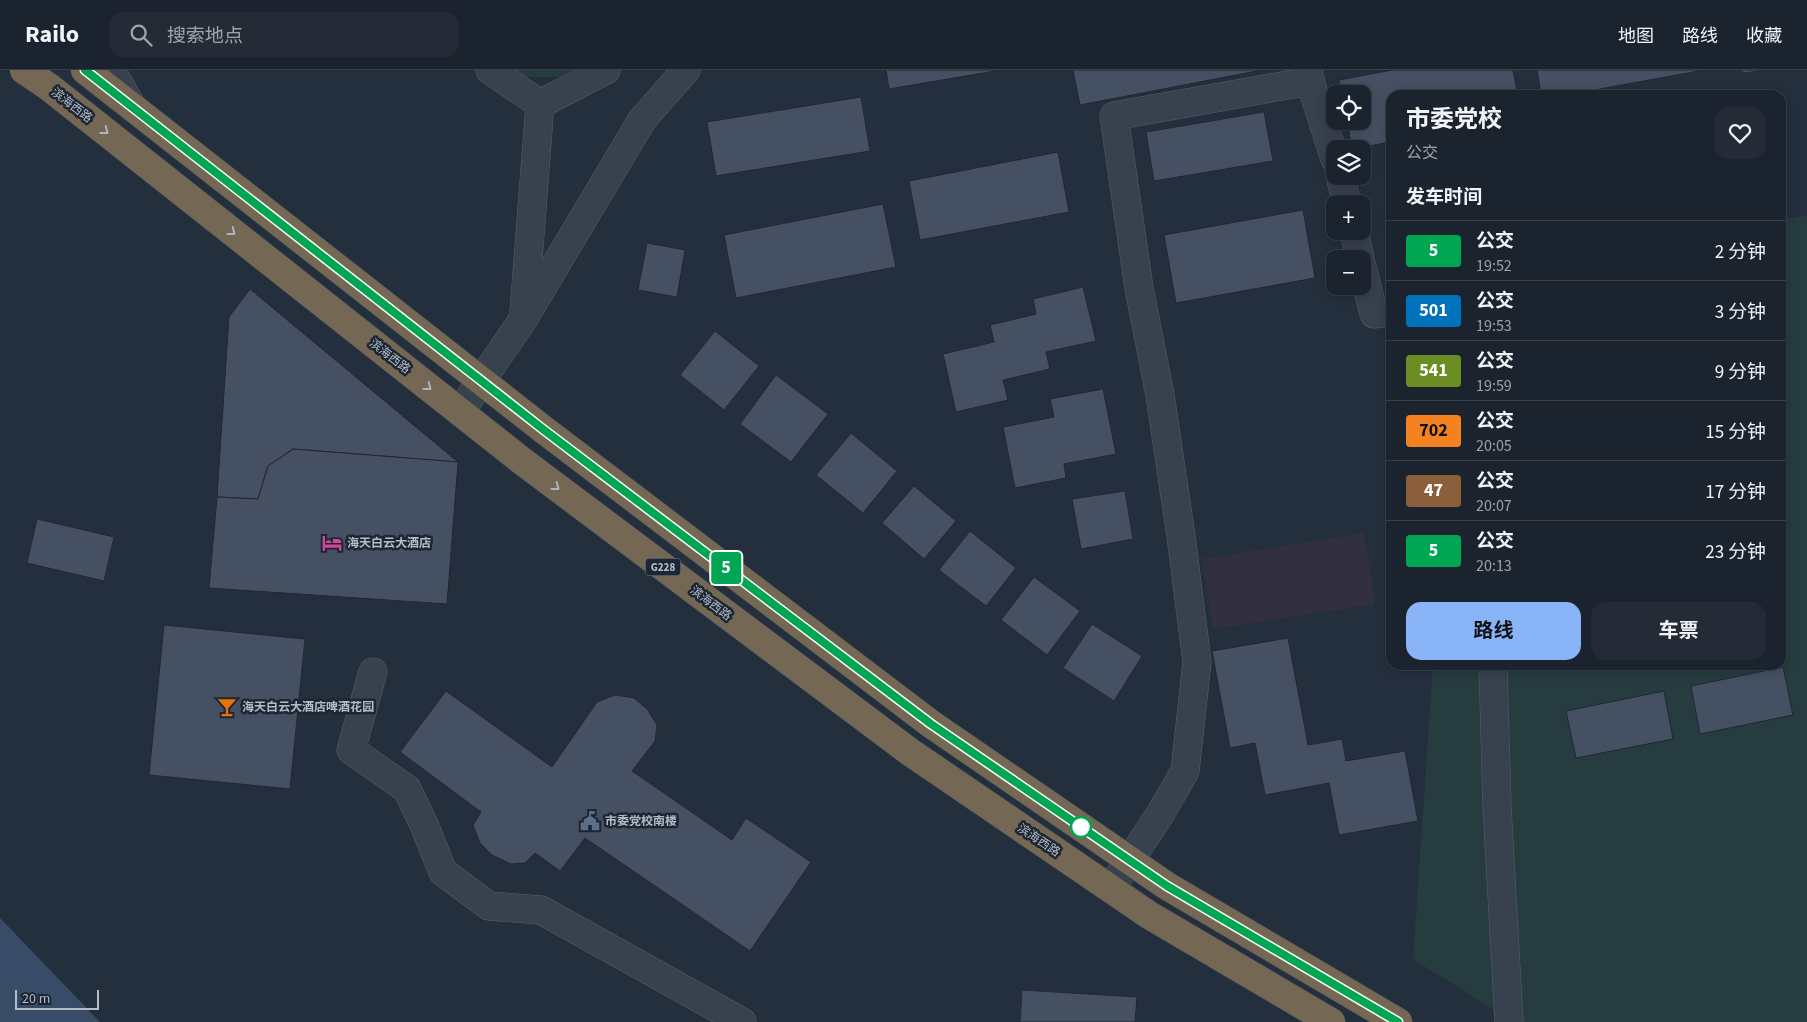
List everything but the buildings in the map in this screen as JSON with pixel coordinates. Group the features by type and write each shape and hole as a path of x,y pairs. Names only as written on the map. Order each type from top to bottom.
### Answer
{"highway":[{"path":"85,70 481,381 931,724 1167,886 1398,1022"},
{"name":"滨海西路","path":"35,74 522,461 910,752 1149,915 1331,1022"}],"street":[{"path":"112,70 132,107"},
{"path":"490,70 540,104"},
{"path":"540,104 606,70"},
{"path":"460,412 524,318 642,120 686,70"},
{"path":"1111,888 1159,816 1185,771 1197,662 1160,396 1139,288 1114,116 1309,76 1329,140"},
{"path":"524,318 540,104"},
{"path":"1369,295 1374,314 1386,313"},
{"path":"1494,670 1497,806 1509,1022"},
{"path":"373,672 351,750 407,789 425,827 442,872 488,906 541,910 742,1022"}],"shaded area":[{"path":"1364,533 1375,604 1213,629 1202,559"}],"green space":[{"path":"513,70 572,70 560,77 522,77"},
{"path":"1807,216 1807,1022 1513,1022 1413,959 1433,670 1786,670 1786,218"}],"water":[{"path":"0,918 100,1022 0,1022"}],"bus line":[{"name":"5","path":"85,70 544,430 931,724 1167,886 1398,1022"}],"place":[{"name":"海天白云大酒店","path":"332,543"},
{"name":"海天白云大酒店啤酒花园","path":"227,707"},
{"name":"市委党校南楼","path":"590,821"}]}
